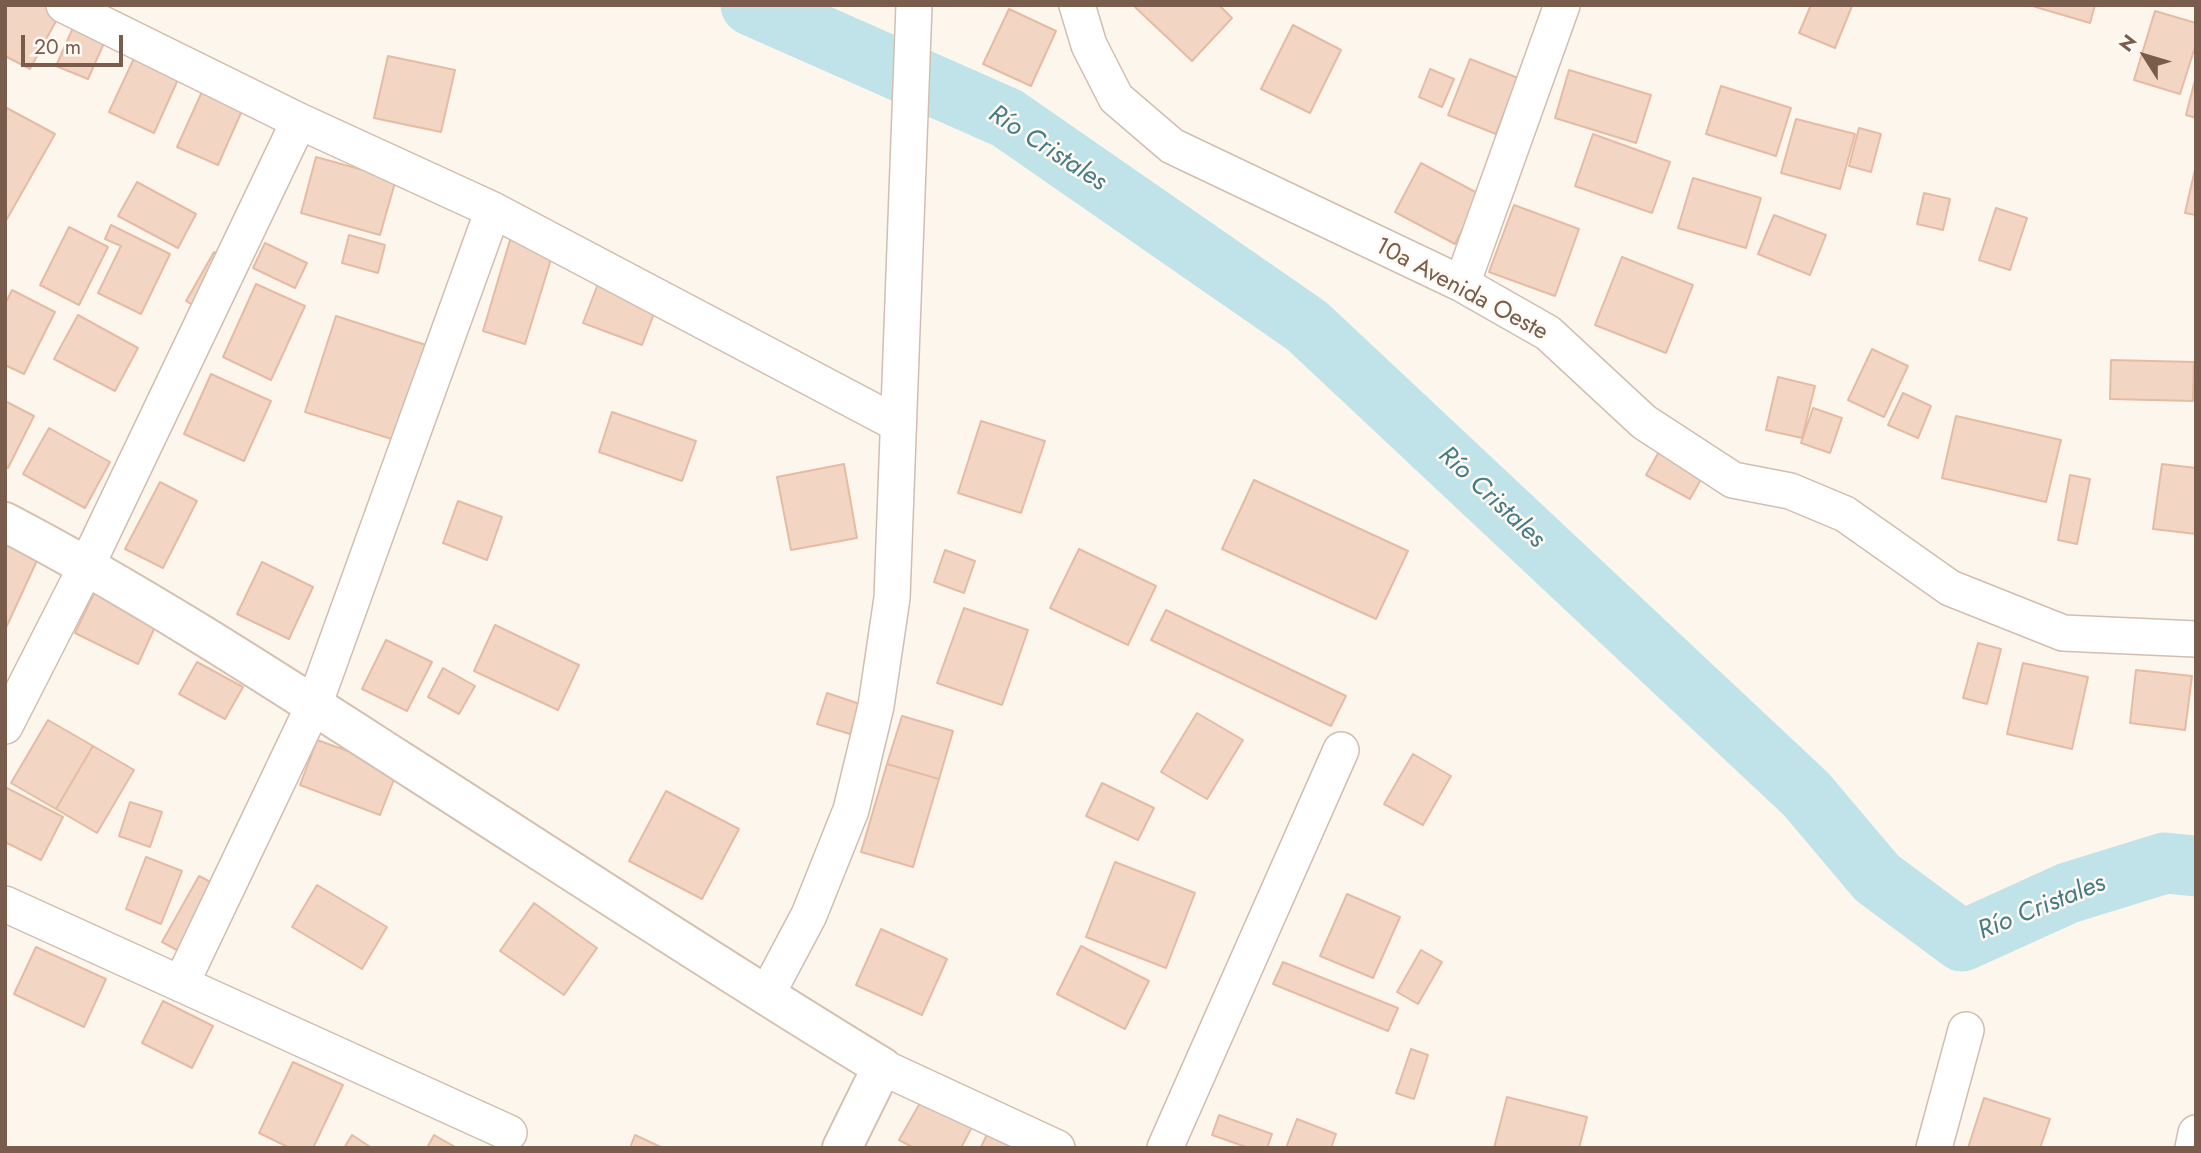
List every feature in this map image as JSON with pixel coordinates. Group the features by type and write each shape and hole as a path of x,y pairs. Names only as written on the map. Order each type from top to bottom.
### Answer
{"street":[{"path":"64,5 299,121 493,210 898,424"},
{"path":"766,996 809,915 851,810 876,706 892,598 914,5"},
{"name":"10a Avenida Oeste","path":"1077,5 1089,46 1116,98 1172,146 1462,284 1548,333 1644,422 1733,480 1790,491 1845,514 1950,588 2063,633 2196,639"},
{"path":"1462,284 1562,5"},
{"path":"5,726 87,565 299,121"},
{"path":"181,984 314,705 493,210"},
{"path":"5,522 87,565 314,705 882,1068 1057,1148"},
{"path":"1165,1148 1341,750"},
{"path":"5,904 509,1133"},
{"path":"1934,1148 1966,1030"},
{"path":"842,1148 882,1068"},
{"path":"2193,1148 2196,1133"}],"building":[{"path":"5,5 52,5 62,10 30,69 5,56"},
{"path":"1219,5 1232,18 1192,61 1135,7"},
{"path":"1811,5 1852,6 1835,48 1799,33"},
{"path":"2029,5 2095,5 2090,23"},
{"path":"1009,9 1056,31 1031,86 983,64"},
{"path":"2155,11 2196,23 2196,44 2180,94 2134,80"},
{"path":"76,21 108,34 88,79 56,66"},
{"path":"1293,25 1341,50 1310,113 1261,89"},
{"path":"136,54 180,75 154,133 109,112"},
{"path":"388,56 455,70 441,132 374,118"},
{"path":"1470,59 1518,78 1496,134 1448,115"},
{"path":"1430,69 1454,79 1442,107 1419,97"},
{"path":"1569,70 1651,95 1636,143 1555,118"},
{"path":"2196,76 2196,118 2186,115"},
{"path":"205,85 245,104 218,165 177,147"},
{"path":"1721,86 1791,108 1776,156 1706,134"},
{"path":"5,107 55,134 7,219 5,218"},
{"path":"1796,119 1855,134 1840,189 1781,173"},
{"path":"1859,128 1881,134 1871,172 1849,166"},
{"path":"1593,134 1670,162 1652,213 1575,186"},
{"path":"316,157 396,179 380,235 301,213"},
{"path":"1421,163 1481,195 1455,244 1395,212"},
{"path":"2196,165 2196,215 2185,213"},
{"path":"1693,178 1761,198 1746,248 1678,228"},
{"path":"137,182 196,214 178,248 118,216"},
{"path":"1924,193 1950,199 1943,230 1917,224"},
{"path":"1514,205 1579,229 1555,296 1489,272"},
{"path":"1996,208 2027,218 2010,270 1979,260"},
{"path":"1774,215 1826,235 1810,275 1758,254"},
{"path":"111,225 170,254 141,314 98,293 121,246 105,239"},
{"path":"69,227 108,247 79,305 40,285"},
{"path":"513,230 556,243 525,344 483,331"},
{"path":"349,235 385,245 378,273 342,263"},
{"path":"265,243 307,263 295,288 253,268"},
{"path":"214,252 234,262 205,312 186,301"},
{"path":"1622,257 1693,285 1666,353 1595,325"},
{"path":"601,276 660,298 642,345 583,323"},
{"path":"256,284 305,306 271,380 223,357"},
{"path":"12,290 55,312 24,374 5,365 5,304"},
{"path":"78,315 138,348 115,391 54,359"},
{"path":"336,316 426,345 395,440 305,412"},
{"path":"1872,349 1908,366 1884,417 1848,400"},
{"path":"2111,360 2194,362 2193,401 2110,399"},
{"path":"211,374 271,401 244,461 184,434"},
{"path":"1778,377 1815,386 1802,438 1766,430"},
{"path":"1903,393 1931,406 1918,438 1888,425"},
{"path":"5,401 34,416 8,468 5,466"},
{"path":"1813,408 1842,418 1830,453 1801,443"},
{"path":"612,412 696,441 682,481 599,452"},
{"path":"1956,416 2061,440 2046,502 1942,478"},
{"path":"981,421 1045,441 1021,513 958,493"},
{"path":"49,428 110,462 85,508 23,474"},
{"path":"1660,450 1704,474 1690,499 1646,475"},
{"path":"844,464 857,538 791,550 777,477"},
{"path":"2162,464 2196,468 2196,534 2153,529"},
{"path":"2070,475 2090,479 2077,544 2058,540"},
{"path":"1254,480 1408,551 1376,619 1222,549"},
{"path":"160,482 197,501 163,568 125,549"},
{"path":"458,501 502,517 487,560 443,543"},
{"path":"5,538 40,554 5,630"},
{"path":"1079,549 1156,586 1128,645 1050,608"},
{"path":"945,550 975,561 964,593 934,582"},
{"path":"262,562 313,587 289,639 237,614"},
{"path":"98,585 161,614 138,664 75,633"},
{"path":"964,608 1028,630 1002,705 937,683"},
{"path":"1166,610 1346,696 1331,726 1151,640"},
{"path":"495,625 579,665 558,710 474,671"},
{"path":"386,640 432,662 407,711 362,689"},
{"path":"1978,643 2001,649 1987,704 1963,698"},
{"path":"197,662 243,687 225,719 179,694"},
{"path":"2023,663 2088,677 2072,749 2007,734"},
{"path":"443,668 475,686 459,714 428,697"},
{"path":"2136,670 2192,676 2185,730 2130,723"},
{"path":"827,693 860,704 850,734 817,724"},
{"path":"1197,713 1243,740 1207,799 1161,772"},
{"path":"902,716 953,731 939,779 887,764"},
{"path":"48,720 93,746 56,809 11,783"},
{"path":"317,740 398,769 380,815 300,785"},
{"path":"93,746 134,770 97,833 56,809"},
{"path":"1413,754 1451,776 1423,825 1384,804"},
{"path":"887,764 939,779 913,867 861,852"},
{"path":"1102,783 1154,808 1138,840 1086,816"},
{"path":"5,787 63,817 41,860 5,842"},
{"path":"666,791 739,829 702,899 629,861"},
{"path":"130,802 162,812 150,847 119,836"},
{"path":"146,857 182,871 161,924 126,909"},
{"path":"1115,862 1195,893 1166,968 1086,937"},
{"path":"199,876 224,889 186,955 162,942"},
{"path":"317,885 387,927 362,969 292,927"},
{"path":"1347,894 1400,917 1373,978 1320,956"},
{"path":"534,903 597,948 564,995 500,951"},
{"path":"881,929 947,959 922,1015 856,985"},
{"path":"1081,946 1149,981 1125,1029 1057,994"},
{"path":"36,947 106,979 84,1027 14,994"},
{"path":"1421,950 1442,962 1418,1004 1397,992"},
{"path":"1283,962 1398,1008 1388,1031 1273,984"},
{"path":"163,1001 213,1026 192,1068 142,1043"},
{"path":"1411,1049 1428,1055 1414,1099 1396,1093"},
{"path":"293,1062 343,1085 313,1148 290,1148 259,1133"},
{"path":"924,1096 974,1123 961,1148 914,1148 899,1140"},
{"path":"1507,1097 1587,1117 1579,1148 1494,1148"},
{"path":"1984,1098 2050,1119 2040,1148 1968,1148"},
{"path":"1219,1115 1272,1134 1267,1148 1249,1148 1212,1135"},
{"path":"1297,1119 1336,1134 1331,1148 1286,1148"},
{"path":"992,1124 1016,1137 1011,1148 981,1147"},
{"path":"352,1135 372,1148 344,1148"},
{"path":"434,1135 457,1148 427,1148"},
{"path":"635,1135 663,1148 630,1148"}],"waterway":[{"name":"Río Cristales","path":"751,5 1007,118 1307,326 1806,794 1877,878 1962,941 2068,893 2165,863 2196,866"}]}
